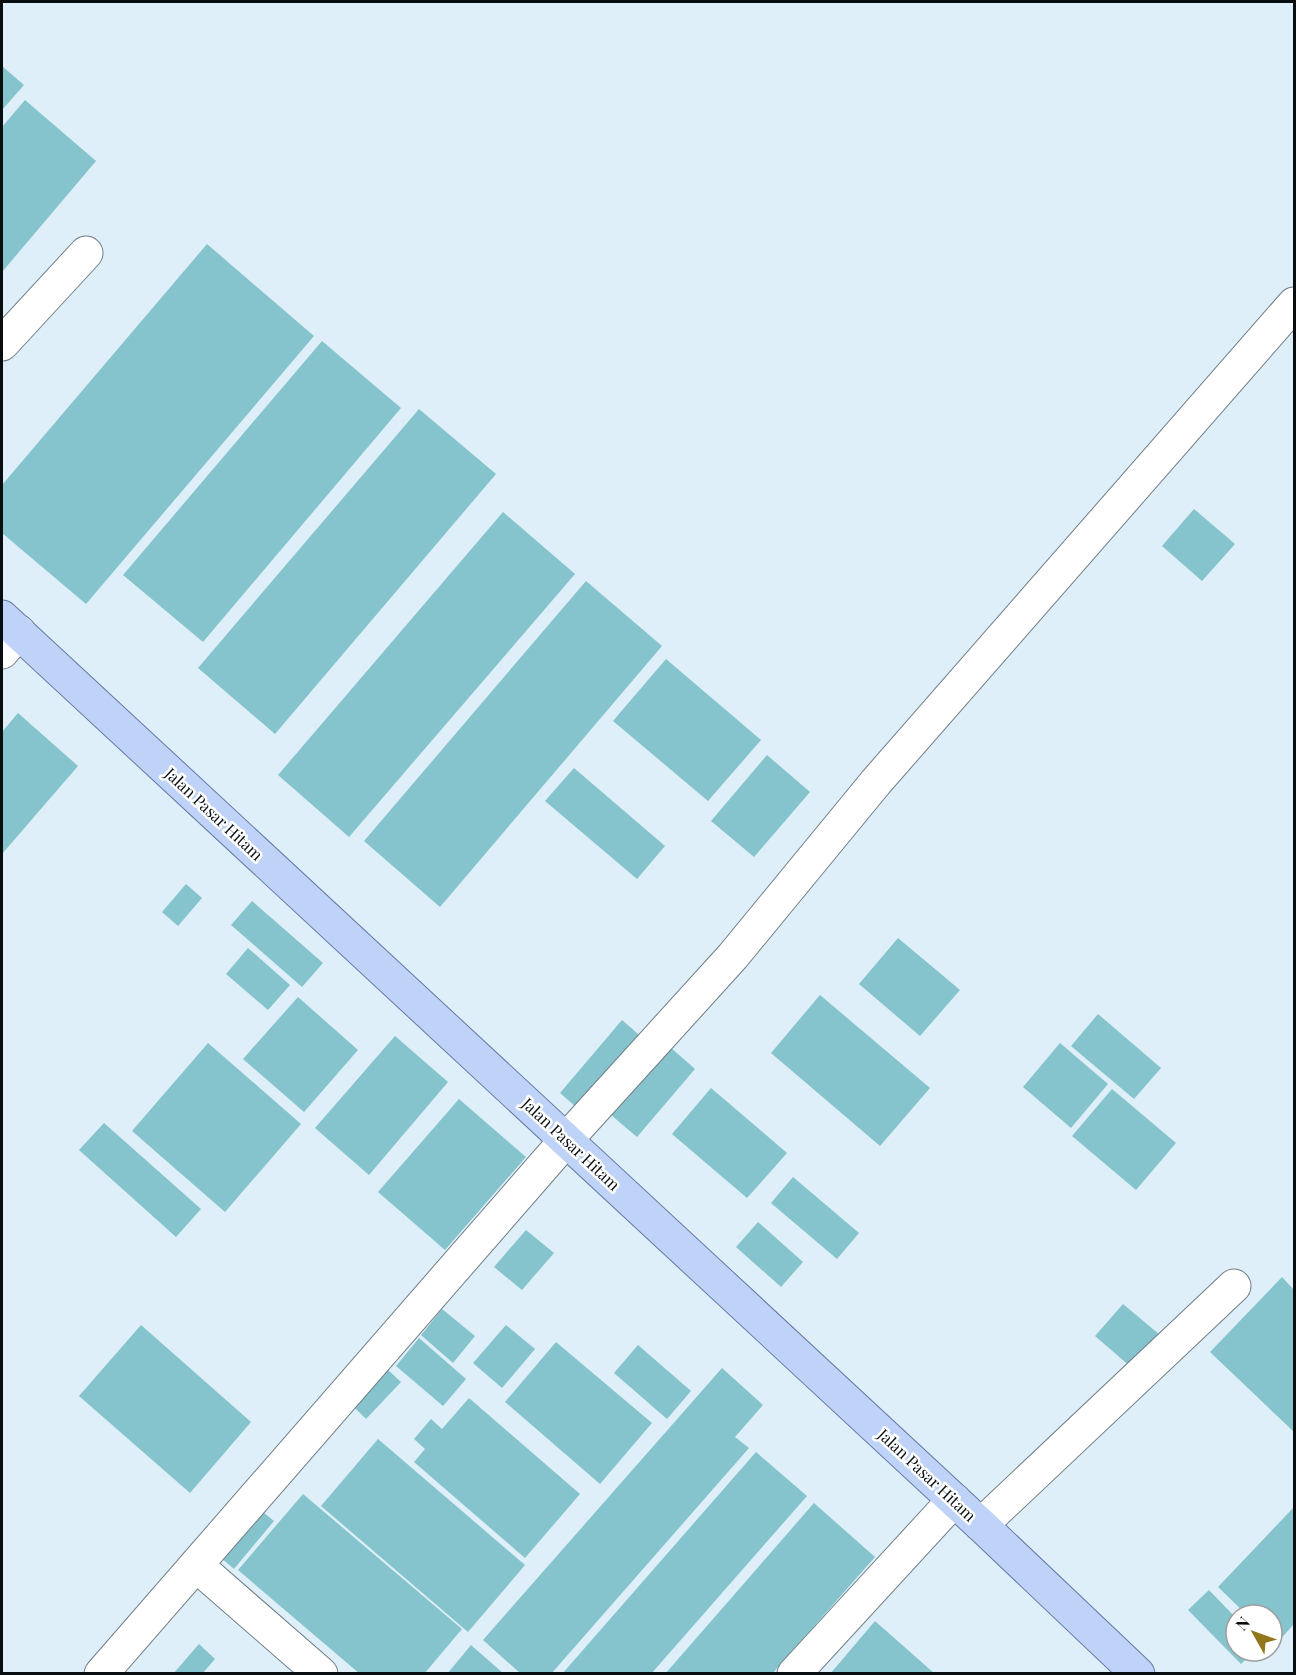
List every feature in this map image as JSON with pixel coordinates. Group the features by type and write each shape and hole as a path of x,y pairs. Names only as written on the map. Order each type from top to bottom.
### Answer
{"main road":[{"name":"Jalan Pasar Hitam","path":"7,634 566,1140 1138,1674"}],"street":[{"path":"2,344 86,253"},
{"path":"101,1674 566,1140 733,956 876,782 1294,304"},
{"path":"981,1525 1234,1286"},
{"path":"794,1674 954,1500"},
{"path":"196,1565 321,1674"}],"building":[{"path":"2,66 24,85 2,110"},
{"path":"25,100 96,161 2,272 2,127"},
{"path":"207,244 314,336 86,604 2,533 2,485"},
{"path":"322,341 401,408 203,642 123,575"},
{"path":"419,409 496,474 275,734 198,668"},
{"path":"1194,509 1235,544 1202,581 1162,546"},
{"path":"503,512 575,574 349,837 278,775"},
{"path":"586,581 662,646 440,907 364,841"},
{"path":"666,659 761,740 708,801 613,721"},
{"path":"18,713 78,766 2,854 2,732"},
{"path":"767,755 810,792 754,857 711,821"},
{"path":"574,768 665,846 637,879 545,801"},
{"path":"186,884 202,898 178,926 162,912"},
{"path":"252,901 323,963 302,987 231,925"},
{"path":"898,938 960,990 920,1036 859,984"},
{"path":"248,948 290,985 268,1010 226,974"},
{"path":"820,995 930,1088 880,1146 771,1053"},
{"path":"298,997 358,1050 304,1112 243,1059"},
{"path":"1098,1014 1161,1068 1134,1099 1071,1046"},
{"path":"622,1020 645,1040 583,1113 560,1093"},
{"path":"395,1036 448,1082 369,1175 315,1128"},
{"path":"208,1043 301,1124 225,1212 132,1131"},
{"path":"1060,1043 1108,1084 1071,1128 1023,1087"},
{"path":"670,1047 695,1069 637,1137 611,1115"},
{"path":"711,1088 787,1153 747,1198 672,1134"},
{"path":"1112,1089 1176,1143 1136,1190 1072,1136"},
{"path":"459,1099 526,1157 445,1250 378,1192"},
{"path":"104,1123 201,1209 176,1237 79,1150"},
{"path":"793,1177 859,1233 837,1259 771,1203"},
{"path":"758,1222 803,1262 781,1287 736,1247"},
{"path":"526,1230 554,1253 522,1290 494,1267"},
{"path":"1282,1277 1294,1290 1294,1432 1210,1352"},
{"path":"1123,1304 1160,1335 1132,1368 1095,1336"},
{"path":"442,1309 475,1336 453,1363 421,1335"},
{"path":"141,1325 251,1422 190,1493 79,1396"},
{"path":"506,1325 535,1349 502,1388 473,1363"},
{"path":"419,1338 466,1379 443,1406 396,1366"},
{"path":"556,1342 652,1423 600,1484 505,1402"},
{"path":"638,1345 691,1391 667,1419 614,1373"},
{"path":"722,1368 763,1405 735,1437 749,1448 551,1674 521,1674 483,1640"},
{"path":"387,1369 401,1382 366,1419 352,1405"},
{"path":"469,1398 580,1494 525,1558 414,1462 425,1449 414,1439 431,1419 442,1429"},
{"path":"378,1439 525,1565 468,1632 321,1506"},
{"path":"756,1452 807,1496 651,1674 562,1674"},
{"path":"303,1494 462,1629 424,1674 360,1674 238,1570"},
{"path":"814,1503 875,1557 772,1674 665,1674"},
{"path":"254,1505 274,1521 234,1569 214,1552"},
{"path":"1294,1507 1294,1624 1284,1635 1284,1603 1235,1603 1218,1587"},
{"path":"1209,1590 1224,1606 1224,1647 1188,1610"},
{"path":"875,1621 935,1674 830,1674"},
{"path":"199,1644 215,1659 202,1674 173,1674"},
{"path":"471,1645 504,1674 447,1674"}]}
